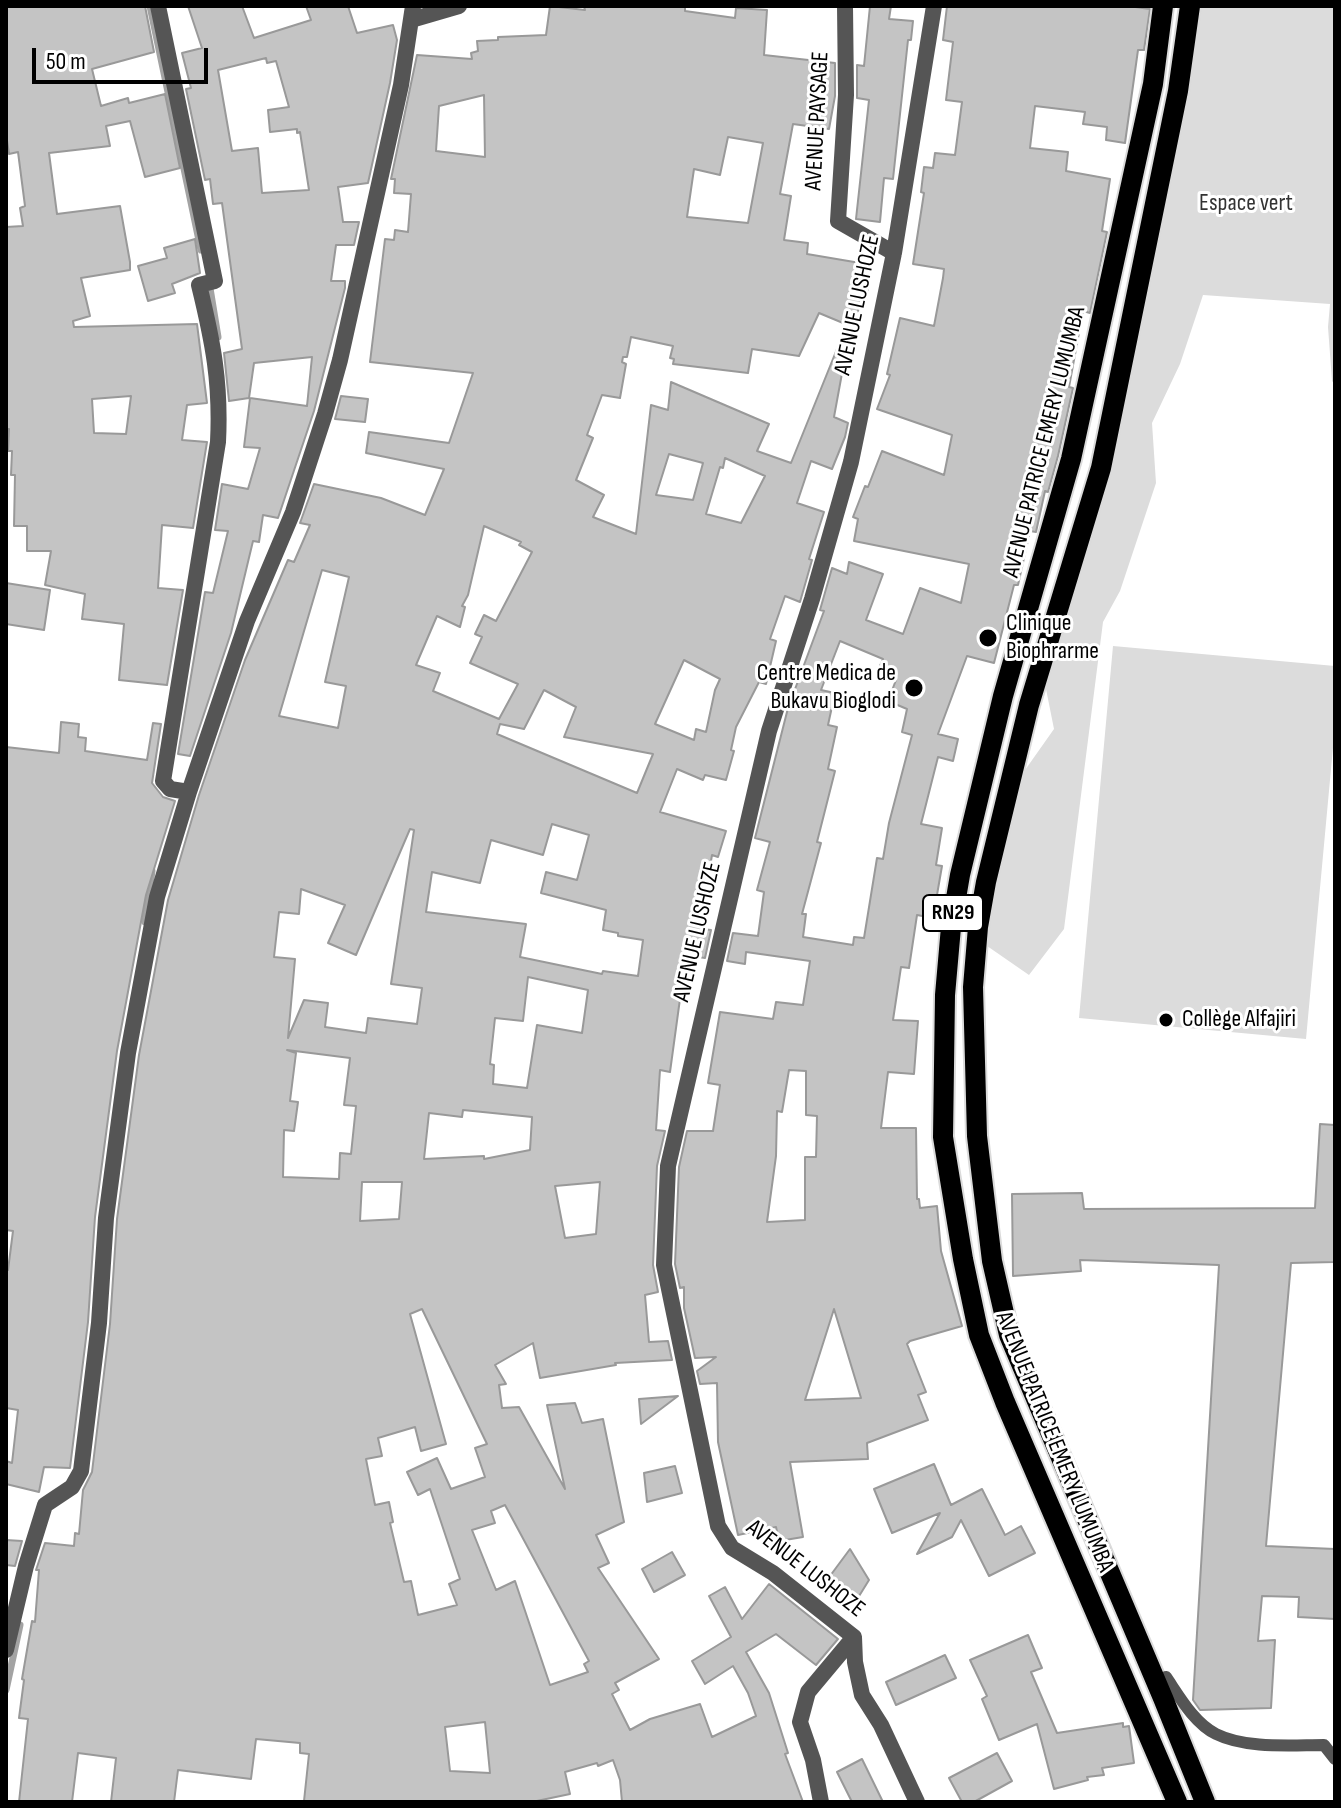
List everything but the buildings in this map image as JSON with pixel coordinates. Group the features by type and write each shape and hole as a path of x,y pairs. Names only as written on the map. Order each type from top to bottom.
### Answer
{"main road":[{"name":"AVENUE PATRICE EMERY LUMUMBA","path":"1163,6 1153,84 1071,459 1003,696 960,875 951,927 945,995 943,1137 979,1335 1177,1802"},
{"name":"AVENUE PATRICE EMERY LUMUMBA","path":"1190,6 1178,91 1101,468 1029,705 986,882 978,927 973,987 977,1136 992,1261 1009,1335 1205,1802"},
{"path":"1071,459 1101,468"},
{"path":"943,1137 977,1136"}],"street":[{"path":"158,6 215,281 199,285 215,351 220,399 218,442 163,781 170,789 189,792"},
{"path":"6,1650 26,1566 45,1505 72,1487 81,1471 99,1323 107,1204 128,1053 157,897 247,621 293,512 325,414 372,220 401,85 412,13 459,6"},
{"name":"AVENUE PAYSAGE","path":"845,6 846,95 838,221 894,253"},
{"name":"AVENUE LUSHOZE","path":"917,1802 881,1725 862,1695 855,1662 854,1637 773,1573 732,1548 718,1526 664,1265 668,1166 769,731 812,599 851,462 894,253 934,6"},
{"path":"821,1802 813,1760 800,1722 808,1692 854,1637"}],"lane":[{"path":"1163,1698 1166,1677 1188,1709 1215,1734 1259,1745 1324,1745 1335,1759"}],"green space":[{"name":"Espace vert","path":"1190,6 1335,6 1335,385 1332,381 1328,327 1330,304 1203,295 1180,364 1152,423 1156,483 1120,591 1103,622 1064,929 1029,975 977,939 1006,797 1054,729 1041,664 1114,405"},
{"path":"1113,646 1335,666 1335,726 1306,1039 1079,1018"}],"waterway":[{"path":"150,6 201,250"},
{"path":"209,282 218,337"},
{"path":"145,922 152,871"},
{"path":"6,1690 20,1625"}],"place":[{"name":"Clinique Biophrarme","path":"988,638"},
{"name":"Centre Medica de Bukavu Bioglodi","path":"914,688"},
{"name":"Collège Alfajiri","path":"1166,1020"}]}
